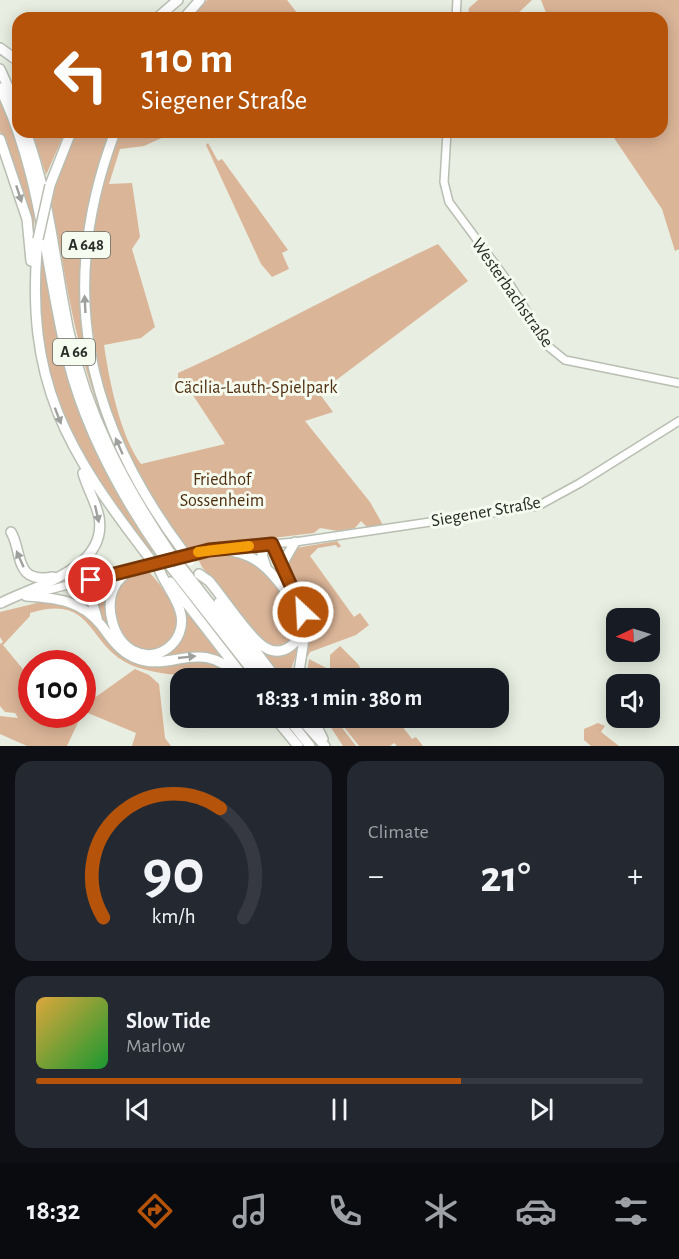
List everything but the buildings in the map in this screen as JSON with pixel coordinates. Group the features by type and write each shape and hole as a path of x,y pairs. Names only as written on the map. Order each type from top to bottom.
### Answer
{"highway":[{"path":"164,12 178,0"},
{"path":"189,12 200,0"},
{"path":"0,69 12,96"},
{"name":"A 66","path":"0,88 12,118"},
{"name":"A 66","path":"20,138 35,188 62,332 82,408 116,482 251,668"},
{"name":"A 66","path":"29,138 45,194 69,331 90,405 122,477 167,555"},
{"name":"A 66","path":"69,138 50,185 38,239 34,288 37,335 55,411 79,459 116,515 235,668"},
{"name":"A 648","path":"113,138 98,181 87,238 84,297 90,348 102,401 119,447 144,496 183,551 193,557 199,574 269,668"},
{"path":"0,139 27,219 31,251 31,304 37,335"},
{"path":"0,603 80,564 95,545 100,525 79,459"},
{"path":"11,532 19,562 35,576 55,576 80,564"},
{"path":"281,566 295,542"},
{"path":"266,567 262,555 269,544 305,618 306,638 300,668"},
{"name":"A 648","path":"199,574 209,581 260,643 268,649 280,651 298,639 300,621 294,604 266,567 236,551 218,548"},
{"name":"A 66","path":"174,565 260,668"},
{"path":"131,570 117,582 112,593 113,623 126,645 133,651 150,654 163,651 175,643 182,625 178,606 159,569"},
{"path":"91,580 91,598 99,623"},
{"path":"26,596 74,602 99,623 121,649 135,658 152,661 207,657 230,668"},
{"path":"283,728 298,746"},
{"path":"296,728 310,746"},
{"path":"309,728 324,744"},
{"path":"312,728 324,744"},
{"path":"317,728 324,744"}],"main road":[{"name":"Westerbachstraße","path":"447,138 444,182 451,207 490,256 540,336 555,354 565,360 679,383"},
{"name":"Siegener Straße","path":"0,603 193,557 218,548 295,542 543,504 679,421"}],"green space":[{"path":"207,0 287,0 296,12 196,12"},
{"path":"478,0 532,0 519,12 469,12 469,8"},
{"path":"541,0 679,0 679,249 675,251 662,209 614,138 668,138 668,12 546,12"},
{"path":"0,101 12,131 12,138 15,138 26,168 33,204 33,239 0,131"},
{"path":"34,138 62,138 46,175"},
{"path":"72,138 109,138 97,174 87,217 82,259 82,302 86,345 95,387 108,429 123,465 100,412 78,339 52,211 51,196 54,180"},
{"path":"118,138 162,138 144,146 120,149 109,184 132,183 140,237 132,249 155,327 141,338 104,345 121,423 141,464 225,444 185,383 178,380 178,373 438,244 468,281 319,393 333,412 305,421 370,502 383,525 367,527 361,521 355,528 338,531 320,528 314,533 189,548 184,546 153,499 127,450 108,400 95,348 90,295 92,241 102,186"},
{"path":"208,143 218,161 222,159 288,250 282,253 289,269 272,277 261,264 206,145"},
{"path":"42,251 67,371 79,407 109,479 153,551 151,553 102,484 81,449 64,412 51,375 42,336 39,294"},
{"path":"156,523 169,539 175,550"},
{"path":"337,541 341,546 338,548 336,545 318,548 310,556 354,617 360,613 369,625 356,635 310,652 304,668 303,668 309,640 309,620 286,561 296,548"},
{"path":"214,554 233,554 261,566 294,608 297,634 284,646 270,647 255,633 202,567 198,559"},
{"path":"149,572 168,596 179,625 166,643 152,651 138,649 127,641 118,628 114,612 115,596 123,582"},
{"path":"116,580 113,629 142,656 176,645 184,609 223,659 154,659 131,654 101,620 93,587"},
{"path":"49,600 81,609 130,659 186,659 218,663 224,668 170,668 170,674 142,669 116,656 79,615 67,610 51,609 30,613 30,616 3,645 18,663 18,718 15,713 5,712 0,706 0,644 3,642 0,637 0,612"},
{"path":"242,627 269,653 301,639 298,656 296,655 291,668 275,668"},
{"path":"340,646 360,668 330,668 330,655"},
{"path":"309,659 326,668 308,668"},
{"path":"135,669 149,675 159,684 165,738 171,746 132,746 136,733 96,716 96,697"},
{"path":"0,716 18,718 18,728 75,728 67,746 27,746 0,734"},
{"path":"598,723 605,726 601,732 619,746 591,746 584,740 584,729"},
{"path":"331,728 342,728 356,746 343,746"},
{"path":"345,728 404,728 412,739 416,737 423,746 397,746 394,743 390,746 359,746"}],"slow traffic":[{"path":"198,552 249,546"}],"route":[{"path":"91,580 209,550 272,544 303,612"}],"park label":[{"name":"Cäcilia-Lauth-Spielpark","path":"256,388"},
{"name":"Friedhof Sossenheim","path":"222,490"}]}
